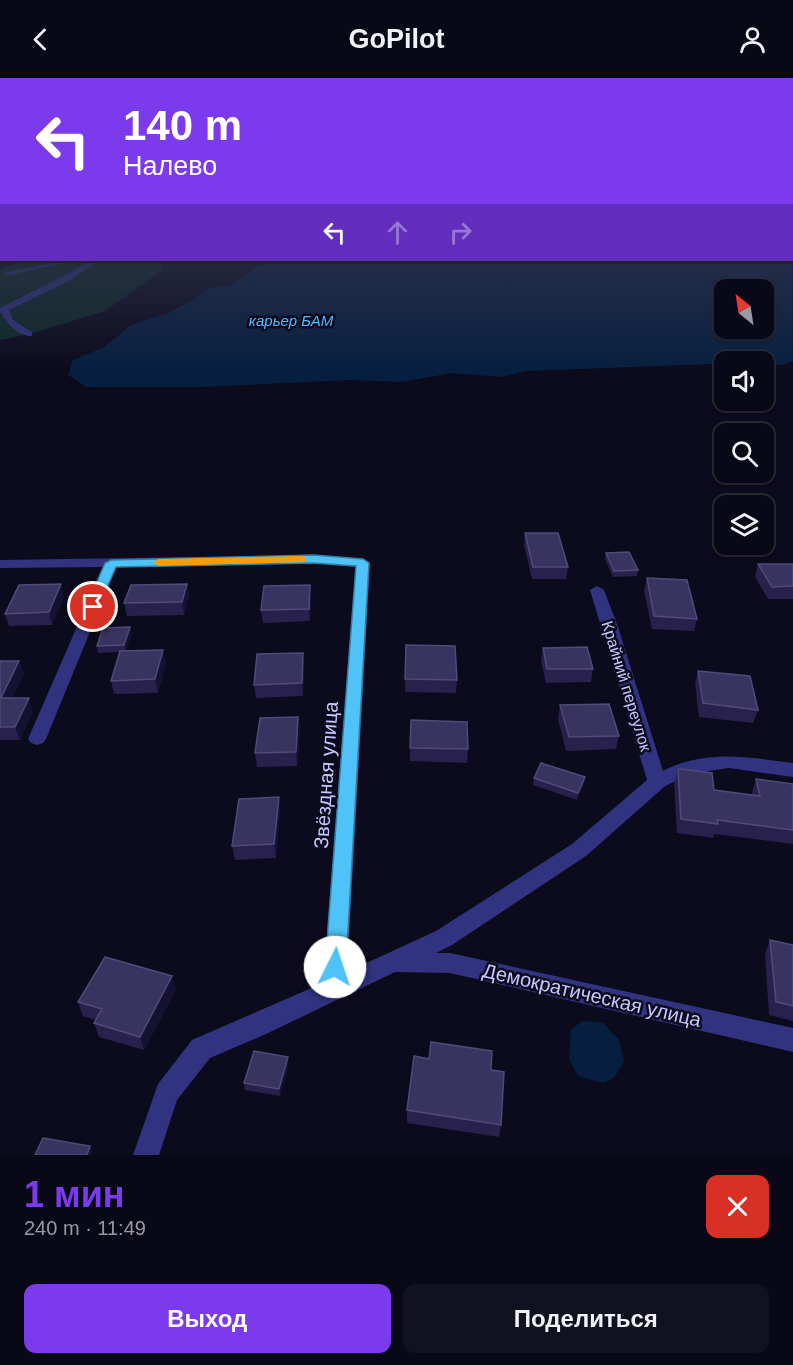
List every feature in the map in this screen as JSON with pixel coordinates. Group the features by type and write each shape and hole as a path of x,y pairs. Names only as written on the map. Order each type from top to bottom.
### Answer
{"street":[{"path":"4,274 23,270"},
{"path":"29,334 9,321 2,311 79,270"},
{"name":"Звёздная улица","path":"111,563 314,559 363,563 334,990"},
{"path":"0,564 111,563 37,739"},
{"name":"Крайний переулок","path":"597,590 614,638 657,782"},
{"path":"146,1155 167,1093 201,1049 444,938 579,850 657,782 684,768 729,761 793,770"},
{"name":"Демократическая улица","path":"391,963 450,963 793,1040"}],"green space":[{"path":"0,270 161,270 105,311 29,334 0,340"}],"water":[{"name":"карьер БАМ","path":"252,270 792,270 793,361 774,365 774,351 714,351 714,364 526,371 501,377 451,373 403,382 351,380 201,387 86,387 68,375 73,360 104,347 131,325 168,313 196,298 207,289 232,284"},
{"path":"583,1021 603,1023 619,1040 624,1061 614,1078 603,1083 578,1076 569,1059 571,1029"}],"building":[{"path":"525,533 558,533 568,567 533,567"},
{"path":"629,552 638,570 614,571 606,553"},
{"path":"758,564 793,564 793,586 772,587"},
{"path":"647,578 687,580 697,619 654,616"},
{"path":"61,584 49,612 5,614 19,585"},
{"path":"187,584 182,602 124,603 131,585"},
{"path":"310,585 309,609 261,610 264,586"},
{"path":"130,627 124,645 97,646 103,628"},
{"path":"406,645 455,646 457,680 405,679"},
{"path":"587,647 593,669 547,669 543,648"},
{"path":"163,650 155,679 111,681 120,651"},
{"path":"303,653 302,683 254,685 257,654"},
{"path":"0,661 19,661 1,698 29,698 15,727 0,727"},
{"path":"698,671 750,676 758,710 703,703"},
{"path":"609,704 619,736 569,737 560,705"},
{"path":"298,717 296,752 255,753 260,718"},
{"path":"411,720 467,722 468,749 410,748"},
{"path":"541,763 585,777 578,793 534,778"},
{"path":"678,770 712,773 714,790 760,796 756,779 793,784 793,830 717,820 718,824 681,819"},
{"path":"279,797 274,844 232,846 239,799"},
{"path":"770,940 793,945 793,1006 776,1002"},
{"path":"105,957 172,976 140,1037 94,1023 102,1009 78,1002"},
{"path":"431,1042 492,1051 491,1070 504,1072 501,1125 407,1110 414,1056 429,1059"},
{"path":"254,1051 288,1057 279,1089 244,1083"},
{"path":"43,1138 90,1146 87,1155 35,1155"}],"slow traffic":[{"path":"159,562 300,559"}],"route":[{"path":"93,607 111,563 314,559 363,563 335,967"}]}
